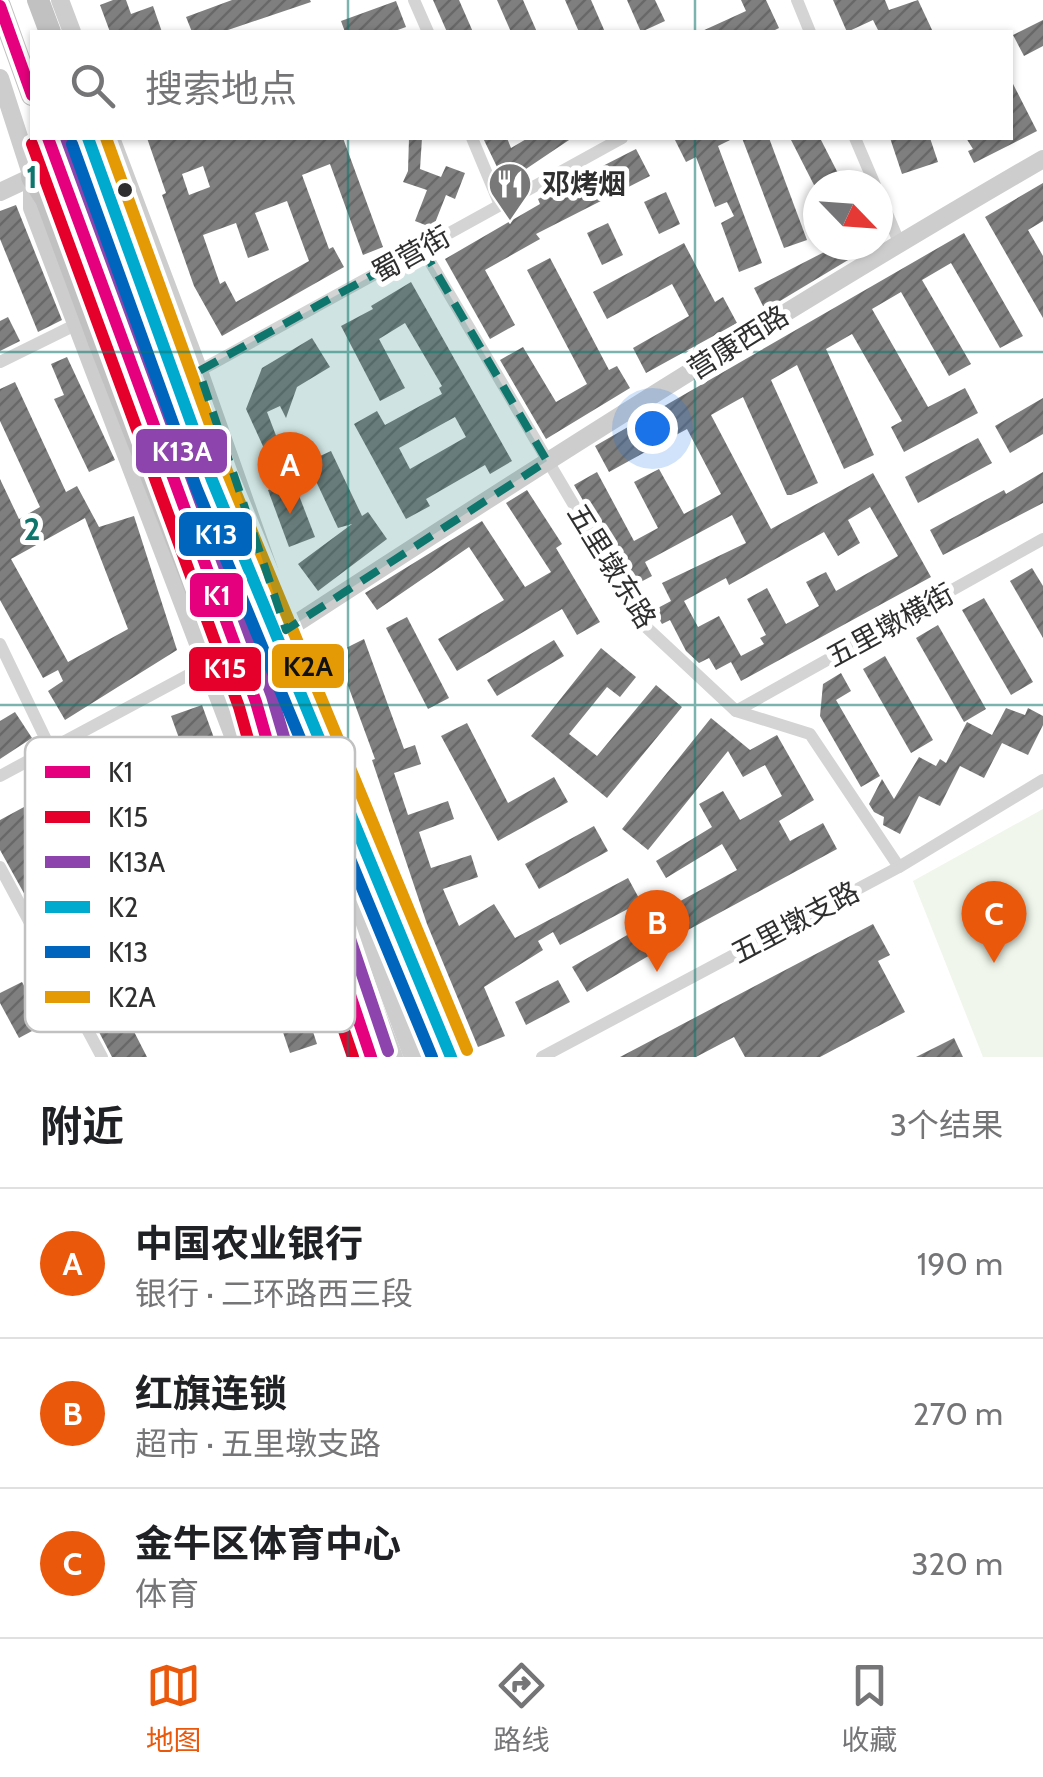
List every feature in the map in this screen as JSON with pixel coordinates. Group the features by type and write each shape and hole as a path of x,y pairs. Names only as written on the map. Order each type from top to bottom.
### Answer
{"highway":[{"path":"38,0 49,30"},
{"path":"0,6 30,88"},
{"path":"49,140 266,737"},
{"path":"89,140 212,480 318,737"},
{"path":"32,177 46,200 258,737"},
{"path":"355,825 451,1057"},
{"path":"355,1003 370,1057"},
{"path":"350,1032 358,1057"}],"main road":[{"path":"60,0 71,30"},
{"path":"0,78 32,177 32,208 233,737"},
{"path":"112,140 269,570 310,737"},
{"name":"营康西路","path":"286,630 547,461 900,242 1043,159"},
{"path":"0,192 32,177"},
{"path":"355,875 434,1057"},
{"path":"355,903 413,1057"},
{"path":"355,971 394,1057"},
{"path":"350,1032 358,1057"}],"street":[{"path":"414,0 427,30"},
{"path":"796,0 809,30"},
{"path":"473,140 500,205"},
{"name":"蜀营街","path":"199,371 618,140"},
{"path":"856,140 869,170"},
{"path":"893,226 900,242"},
{"name":"五里墩东路","path":"422,248 646,627 736,711 810,734 898,867"},
{"path":"0,362 77,324"},
{"name":"五里墩横街","path":"736,711 1043,539"},
{"path":"0,644 45,737"},
{"path":"71,737 205,666"},
{"path":"0,776 25,762"},
{"name":"五里墩支路","path":"542,1057 898,867 1043,780"},
{"path":"0,866 25,913"},
{"path":"89,1032 102,1057"}],"highlighted area":[{"path":"422,248 547,461 286,630 199,371"}],"shaded area":[{"path":"1043,809 1043,1057 983,1057 913,881"}],"building":[{"path":"126,0 131,14 153,6 161,30 109,30 100,5"},
{"path":"232,0 311,2 228,30 191,30 186,17"},
{"path":"433,0 459,0 472,30 446,30"},
{"path":"497,0 523,0 536,30 510,30"},
{"path":"565,0 591,0 604,30 578,30"},
{"path":"627,0 655,0 665,21 640,30"},
{"path":"741,0 766,0 779,28 704,30 746,11"},
{"path":"833,0 885,0 889,10 918,0 932,30 878,30 873,20 846,30"},
{"path":"396,1 406,27 344,30 341,21"},
{"path":"1043,20 1043,46 1024,56 1013,35"},
{"path":"1013,84 1037,131 974,163 968,151 973,149 967,140 1013,140"},
{"path":"148,140 344,140 383,247 363,255 330,164 302,175 329,249 333,247 344,267 222,336 194,286 162,195 166,193","holes":["203,166 210,187 189,195 182,174","287,201 309,261 236,302 225,281 220,284 203,235 236,223 248,258 269,250 255,213"]},
{"path":"409,140 422,140 420,169 441,177 446,166 465,173 455,199 446,195 433,228 415,221 427,190 403,182 408,171"},
{"path":"484,140 508,140 511,148 525,140 569,140 520,173 498,169"},
{"path":"675,140 730,140 718,146 762,263 739,272 721,223 734,216 727,202 715,207 696,157 686,162"},
{"path":"743,140 770,140 803,229 803,241 784,248"},
{"path":"791,140 821,140 836,170 806,170"},
{"path":"891,140 931,140 938,162 902,174"},
{"path":"636,149 650,176 536,234 540,239 485,270 515,325 490,339 445,259 540,204 538,199"},
{"path":"1043,183 1043,221 1028,230 1043,256 1043,318 985,217"},
{"path":"666,192 680,224 659,234 644,202"},
{"path":"16,205 62,320 38,332 0,239 0,211"},
{"path":"608,223 623,255 602,265 587,233"},
{"path":"964,233 1023,336 1000,348 951,263 922,280 971,364 949,376 901,292 872,309 928,407 965,388 978,413 904,452 891,427 902,421 852,334 826,349 874,455 844,469 797,365 771,380 818,483 791,495 787,495 743,397 711,415 771,529 873,473 931,577 741,681 731,662 716,670 709,658 699,663 686,651 670,620 662,624 654,610 671,601 662,583 746,543 732,515 645,562 652,576 633,586 574,485 597,472 634,541 658,528 634,482 659,469 684,514 721,494 687,429 609,472 595,446","holes":["870,507 898,556 836,591 826,572 806,582 819,606 786,624 767,588 747,599 766,635 760,638 764,644 741,656 719,616 698,627 684,601 726,578 729,585 824,532 838,556 860,543 848,520"]},
{"path":"684,243 715,302 723,297 737,323 646,373 633,348 689,316 672,284 607,319 593,292"},
{"path":"550,258 609,370 617,366 630,388 546,439 500,360 523,347 556,402 587,384 527,270"},
{"path":"809,260 848,260 765,310 754,288"},
{"path":"411,282 512,461 490,474 485,465 426,499 430,506 406,519 354,424 377,411 385,425 442,394 442,386 405,323 379,339 405,388 380,401 341,326 373,309 371,306","holes":["455,417 466,437 410,469 399,448"]},
{"path":"8,317 20,341 0,351 0,321"},
{"path":"312,338 330,367 297,387 286,418 280,406 267,412 285,459 272,466 246,409 262,368"},
{"path":"67,357 115,460 89,472 54,399 64,395 51,364"},
{"path":"15,382 66,492 77,486 99,527 134,516 177,650 65,720 48,691 63,681 58,670 43,678 0,600 0,479 19,519 40,507 0,421 0,389","holes":["85,518 128,629 68,662 11,559"]},
{"path":"1043,398 1043,434 1010,453 995,426"},
{"path":"978,438 992,463 918,503 905,477"},
{"path":"331,451 362,516 368,512 387,539 318,591 298,564 352,524 338,528 307,462"},
{"path":"1043,472 1043,503 943,555 930,530"},
{"path":"293,480 315,537 289,547 268,490"},
{"path":"527,490 562,544 556,548 600,622 577,635 562,609 457,671 438,639 504,600 469,547 377,610 365,593 482,521 525,587 551,572 506,503"},
{"path":"1032,568 1043,586 1043,638 1010,581"},
{"path":"984,598 1033,682 1011,695 962,610"},
{"path":"407,617 449,698 428,709 386,628"},
{"path":"938,625 986,709 964,722 916,638"},
{"path":"364,639 404,749 415,745 421,764 394,773 408,815 448,801 454,819 419,832 431,868 471,855 478,877 443,889 459,926 494,904 515,938 628,878 641,902 560,945 553,932 538,941 543,950 484,987 505,1036 478,1047 427,924 372,760 375,759 336,653"},
{"path":"554,640 564,656 497,696 487,680"},
{"path":"601,648 636,677 620,697 607,687 569,734 597,756 656,685 682,707 607,798 531,736"},
{"path":"885,656 933,740 911,753 863,669"},
{"path":"841,673 851,691 836,700 880,776 861,787 820,716 823,684"},
{"path":"202,705 214,737 179,737 171,716"},
{"path":"1006,708 1025,715 1028,708 1043,716 1043,725 1028,755 1002,743 984,778 960,766 940,806 919,796 900,834 883,825 884,817 869,804 882,779 894,799 919,757 936,766 940,759 946,763 967,722 992,735"},
{"path":"15,712 31,737 25,737 25,743 0,759 0,721"},
{"path":"711,718 750,750 777,735 814,800 779,821 790,841 823,823 837,849 686,931 673,905 737,870 722,844 666,878 656,861 712,827 699,804 723,791 740,820 782,796 765,765 743,777 728,751 648,850 622,829"},
{"path":"467,723 508,803 554,777 568,802 498,841 441,736"},
{"path":"25,809 25,895 0,850 0,820"},
{"path":"594,826 608,851 539,889 525,864"},
{"path":"648,923 662,948 587,992 572,967"},
{"path":"873,924 890,955 878,961 905,1012 820,1057 745,1057 734,1037 696,1057 620,1057"},
{"path":"558,980 570,1002 526,1025 515,1002"},
{"path":"22,982 25,1032 30,1032 19,1038 0,1003 0,993"},
{"path":"99,1032 134,1032 147,1057 112,1057"},
{"path":"283,1032 313,1032 317,1044 290,1053"},
{"path":"954,1038 963,1057 916,1057"}],"transit line":[{"name":"K1","path":"0,6 30,89"},
{"name":"K1","path":"49,140 266,737"},
{"name":"K13A","path":"67,140 284,737"},
{"name":"K2","path":"89,140 212,480 318,737"},
{"name":"K2A","path":"107,140 228,474 337,737"},
{"name":"K15","path":"32,144 247,737"},
{"name":"K13","path":"72,144 196,487 300,737"},
{"name":"K2A","path":"355,780 467,1050"},
{"name":"K2","path":"355,825 451,1057"},
{"name":"K13","path":"355,871 432,1057"},
{"name":"K13A","path":"355,953 388,1051"},
{"name":"K1","path":"355,1010 371,1057"},
{"name":"K15","path":"344,1032 353,1057"}],"place":[{"name":"邓烤烟","path":"510,222"},
{"name":"中国农业银行","path":"290,514"},
{"name":"金牛区体育中心","path":"994,963"},
{"name":"红旗连锁","path":"657,972"}]}
